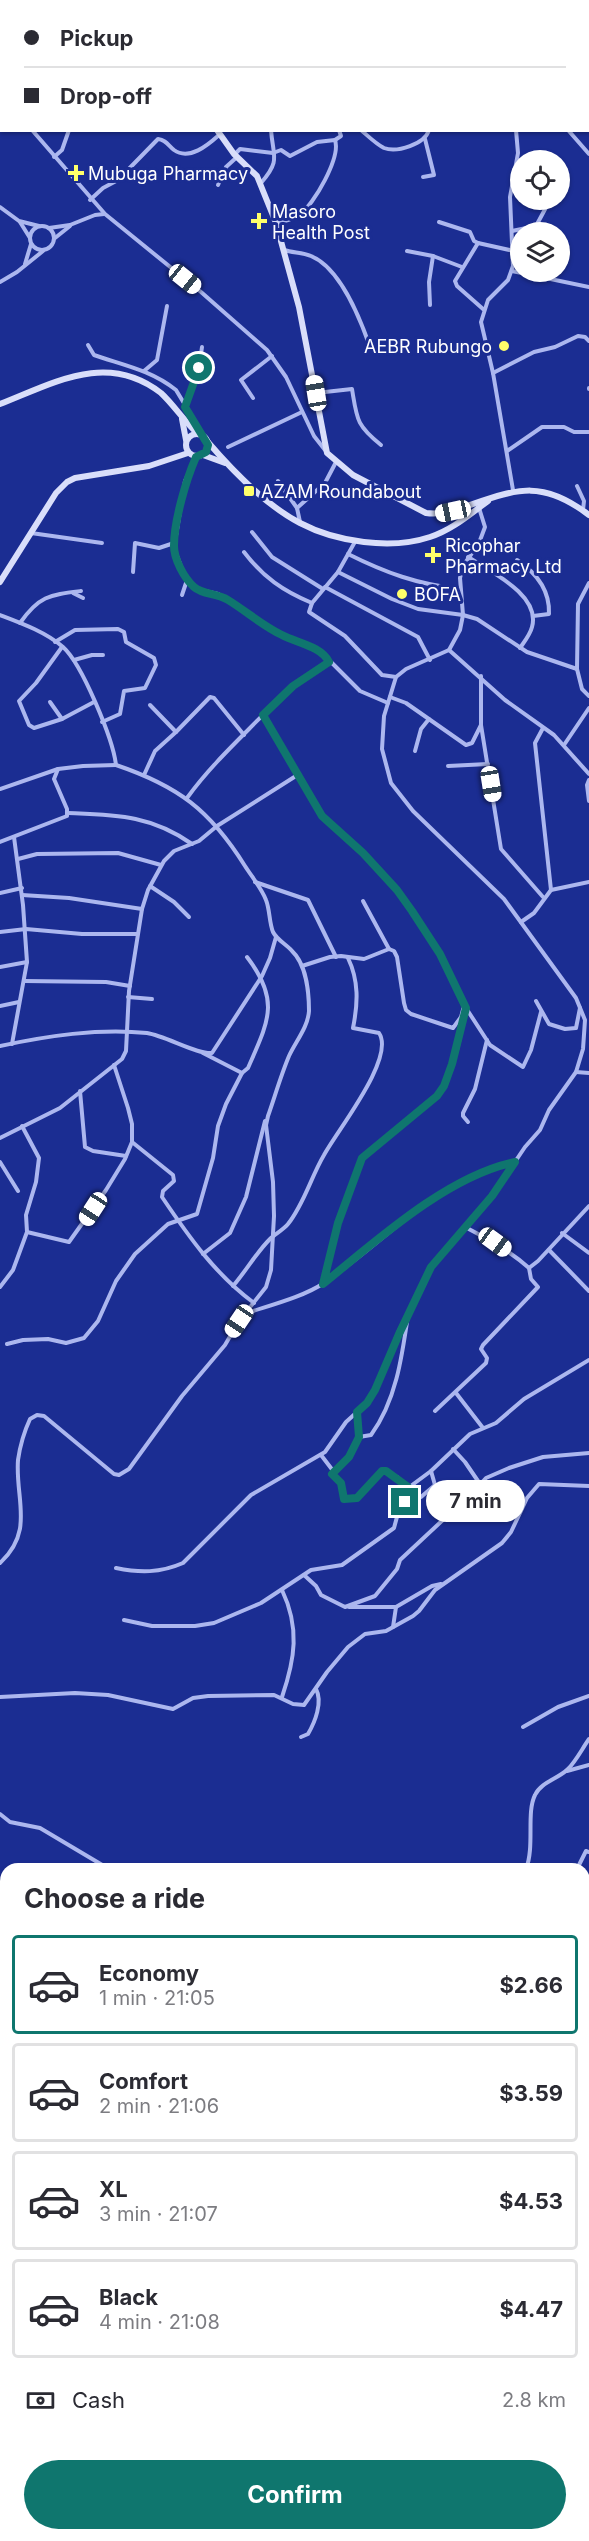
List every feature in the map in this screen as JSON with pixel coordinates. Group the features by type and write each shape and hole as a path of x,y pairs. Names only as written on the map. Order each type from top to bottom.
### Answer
{"main road":[{"path":"218,133 261,183 276,224 299,307 327,453 363,481 426,513 453,511 513,490 530,489 546,492 573,503 589,515"},
{"path":"0,404 82,374 107,371 135,379 168,400 181,418 280,510 300,522 356,540 391,543 421,540 442,532 500,495"},
{"path":"181,418 188,453"},
{"path":"186,440 191,435 204,437"},
{"path":"199,456 208,449 204,437"},
{"path":"0,582 56,493 67,482 93,475 149,466 188,453 215,458 236,470"}],"street":[{"path":"34,132 90,200 201,292 272,356 286,377 314,436 327,453"},
{"path":"54,157 63,147 68,132"},
{"path":"261,183 272,167 276,153 271,132"},
{"path":"218,185 226,167 240,149 276,153 282,150 291,156 317,142 335,140 340,136 339,132"},
{"path":"363,132 382,147 389,149 425,140"},
{"path":"423,177 434,175 425,140 428,132"},
{"path":"516,132 518,150"},
{"path":"570,132 589,154"},
{"path":"90,200 103,188 118,180 158,139 165,140 177,152 187,153 205,148 218,133"},
{"path":"276,224 297,217 315,197 337,151 335,140"},
{"path":"0,207 19,221 30,238 31,244 25,265"},
{"path":"19,221 49,228 70,225 95,215 105,214"},
{"path":"439,222 470,232 474,241 478,243 510,250"},
{"path":"0,282 51,247 54,238 70,225"},
{"path":"30,238 33,230 41,226"},
{"path":"49,228 54,238"},
{"path":"478,243 462,267 456,284 483,309"},
{"path":"31,244 35,249 44,250"},
{"path":"283,250 294,254 310,255 328,269 342,285 369,344"},
{"path":"407,251 433,256 462,267"},
{"path":"430,306 429,282 433,256"},
{"path":"510,276 483,309 483,332 494,373 513,490"},
{"path":"565,282 589,287"},
{"path":"144,371 157,360 167,306"},
{"path":"494,373 526,355 555,347 578,336 585,337 589,341"},
{"path":"87,345 94,355 120,361 144,371 176,390 204,437"},
{"path":"185,407 196,380 202,347"},
{"path":"253,398 241,380 272,356"},
{"path":"316,393 352,389 362,429 381,445"},
{"path":"228,447 302,412"},
{"path":"507,451 523,438 544,427 554,429 564,427 574,432 589,432"},
{"path":"199,456 185,481 174,543 177,557 187,579 196,589 218,594 281,635 317,649 360,691 388,703"},
{"path":"297,508 325,483 336,462"},
{"path":"278,481 297,508 300,522"},
{"path":"577,486 584,501 583,510"},
{"path":"116,1568 145,1572 165,1570 183,1563 250,1495 321,1455 332,1443 346,1422 367,1403 375,1390 431,1267 492,1196 540,1130 549,1110 576,1072 584,1049 585,1020 576,998 504,899 412,811 391,783 382,749 384,716 396,677 406,669 450,650 460,630 463,615 459,589 463,566 479,543 485,527 479,508"},
{"path":"252,532 272,557 324,588 418,638 430,660"},
{"path":"30,533 102,543"},
{"path":"356,540 338,572 312,603 309,610 311,614 345,636 382,675 396,677"},
{"path":"133,572 133,543 159,548 174,543"},
{"path":"244,552 276,586 312,603"},
{"path":"348,554 393,576 438,587 459,589"},
{"path":"468,557 527,599 533,616 532,629 520,648"},
{"path":"517,560 537,575 548,605 549,614 533,616"},
{"path":"338,572 392,599 418,609 463,615 486,623 520,648 545,660 577,669"},
{"path":"182,595 187,579"},
{"path":"589,584 578,604 577,669 582,689 589,696"},
{"path":"20,623 34,604 57,594 81,591"},
{"path":"72,592 83,598"},
{"path":"0,615 55,642 74,660 94,702 116,765"},
{"path":"55,642 75,630 118,629 124,632 126,642 154,658 156,665 145,688 124,691 120,714 102,722"},
{"path":"62,647 36,683 19,701 32,728 62,719 94,702"},
{"path":"450,650 505,700 564,745 589,774"},
{"path":"74,660 92,655 103,655"},
{"path":"187,798 204,774 293,686 329,662"},
{"path":"481,676 481,725 501,849 543,897"},
{"path":"144,775 151,755 211,696 244,735"},
{"path":"390,697 406,703 466,745 472,743 481,725"},
{"path":"50,702 62,719"},
{"path":"150,705 176,732"},
{"path":"564,745 589,708"},
{"path":"263,715 322,816 363,853 402,897 440,954 465,1006 490,1045 523,1067 531,1050 541,1012"},
{"path":"415,751 421,729 429,719"},
{"path":"543,728 536,742 551,890"},
{"path":"448,766 488,764"},
{"path":"0,789 58,769 116,765 144,775 187,798 217,826 255,881 266,900 273,932 294,952 302,966 309,995 309,1014 306,1026 289,1057 262,1127 246,1197 230,1233 203,1254"},
{"path":"58,769 54,779 68,813"},
{"path":"0,1138 60,1108 122,1059 126,1051 128,997 142,909 150,886 161,866 174,851 193,844 299,774"},
{"path":"589,780 587,785 589,801"},
{"path":"0,842 64,819 68,813"},
{"path":"68,813 115,815 159,824 193,844"},
{"path":"12,1044 27,962 22,888 14,837"},
{"path":"18,859 37,854 118,853 161,866"},
{"path":"255,881 308,900 336,957"},
{"path":"520,922 534,913 543,897 551,890 589,882"},
{"path":"150,886 174,902 189,917"},
{"path":"0,893 22,888"},
{"path":"22,895 69,898 142,909"},
{"path":"363,901 389,950"},
{"path":"0,932 26,929 82,934 137,934"},
{"path":"203,1053 212,1053 216,1049 262,976 276,936"},
{"path":"302,966 336,957 364,959 389,950 394,951 397,957 404,1003 406,1010 411,1014 453,1028 465,1006"},
{"path":"7,1344 23,1340 48,1339 66,1343 84,1338 98,1321 116,1281 135,1254 168,1224 197,1214 213,1158 218,1126 226,1104 242,1073 248,1068 267,1022 268,1003 262,976 247,957"},
{"path":"233,1286 274,1236 291,1220 327,1148 346,1122 380,1060 382,1037 379,1033 353,1028 358,996 348,958"},
{"path":"0,966 27,962"},
{"path":"24,981 106,982 130,986"},
{"path":"128,997 152,999"},
{"path":"536,1001 549,1024 573,1029 578,1024 581,1007"},
{"path":"0,1006 19,1002"},
{"path":"323,1284 338,1223 362,1158 437,1096 444,1086 452,1064 465,1006"},
{"path":"0,1046 44,1037 126,1033 165,1036 242,1073"},
{"path":"468,1122 463,1116 475,1089 487,1040"},
{"path":"27,1232 69,1242 80,1229 126,1156 132,1142 132,1124 114,1065"},
{"path":"576,1072 589,1073"},
{"path":"80,1091 85,1147 93,1151 126,1156"},
{"path":"0,1563 13,1549 20,1532 22,1515 18,1462 23,1437 30,1419 37,1415 44,1416 114,1474 123,1474 182,1396 225,1345 268,1282 274,1236 273,1182 267,1118"},
{"path":"0,1287 13,1270 27,1232 26,1215 36,1182 39,1158 22,1125"},
{"path":"132,1142 172,1175 174,1181 161,1193 178,1221 203,1254 233,1286 254,1303"},
{"path":"0,1162 18,1191"},
{"path":"246,1313 284,1301 323,1284 435,1199 493,1166 515,1162"},
{"path":"529,1268 549,1250 562,1233 589,1206"},
{"path":"435,1411 486,1363 487,1358 481,1349 483,1345 538,1287 531,1279 529,1268 495,1242 465,1227"},
{"path":"562,1233 589,1253"},
{"path":"549,1250 589,1291"},
{"path":"359,1437 371,1435 383,1417 403,1358 409,1312"},
{"path":"124,1620 152,1626 195,1626 214,1623 261,1603 311,1570 342,1565 388,1534 397,1523 402,1494 431,1471 470,1434 496,1423 524,1399 589,1360"},
{"path":"456,1393 483,1428"},
{"path":"334,1472 349,1457 359,1437 357,1412"},
{"path":"453,1449 480,1484"},
{"path":"345,1607 375,1596 397,1569 400,1560 445,1518 461,1510 486,1478 543,1457 589,1453"},
{"path":"321,1455 334,1472 332,1474 341,1483 344,1499 357,1498 382,1471 397,1477 408,1487"},
{"path":"402,1504 421,1497 435,1485 431,1471"},
{"path":"0,1697 108,1695 173,1709 193,1698 208,1696 282,1697 294,1704 304,1705 348,1647 365,1634 386,1631 419,1611 442,1584 501,1544 511,1532 527,1498 540,1484 589,1486"},
{"path":"304,1575 316,1586 321,1595 345,1607 396,1607 432,1586 442,1584"},
{"path":"282,1590 291,1616 294,1647 290,1678 282,1697"},
{"path":"393,1627 396,1607"},
{"path":"301,1737 308,1734 315,1718 319,1697 315,1689"},
{"path":"523,1726 558,1707 589,1696"},
{"path":"566,1771 589,1739"},
{"path":"528,1863 532,1851 531,1811 534,1795 550,1780 566,1771 589,1766"},
{"path":"0,1814 10,1822 40,1828 99,1863"},
{"path":"580,1863 586,1851 589,1852"}],"place":[{"name":"Mubuga Pharmacy","path":"76,173"},
{"name":"Masoro Health Post","path":"259,221"},
{"name":"AEBR Rubungo","path":"504,346"},
{"name":"AZAM Roundabout","path":"249,491"},
{"name":"Ricophar Pharmacy Ltd","path":"433,555"},
{"name":"BOFA","path":"402,594"}],"route":[{"path":"199,368 185,407 207,441 208,449 203,455 196,457 185,481 174,548 179,565 185,577 196,589 218,594 281,635 306,647 317,649 327,657 329,662 312,671 293,686 263,715 322,816 363,853 397,890 412,911 440,954 466,1008 462,1029 444,1086 428,1107 375,1145 357,1166 338,1223 323,1284 435,1199 493,1166 515,1162 492,1196 431,1267 412,1303 371,1398 357,1412 359,1437 349,1457 332,1474 341,1483 340,1489 344,1499 349,1499 357,1498 368,1489 382,1471 386,1471 408,1487 402,1494 402,1504 405,1502"}]}
